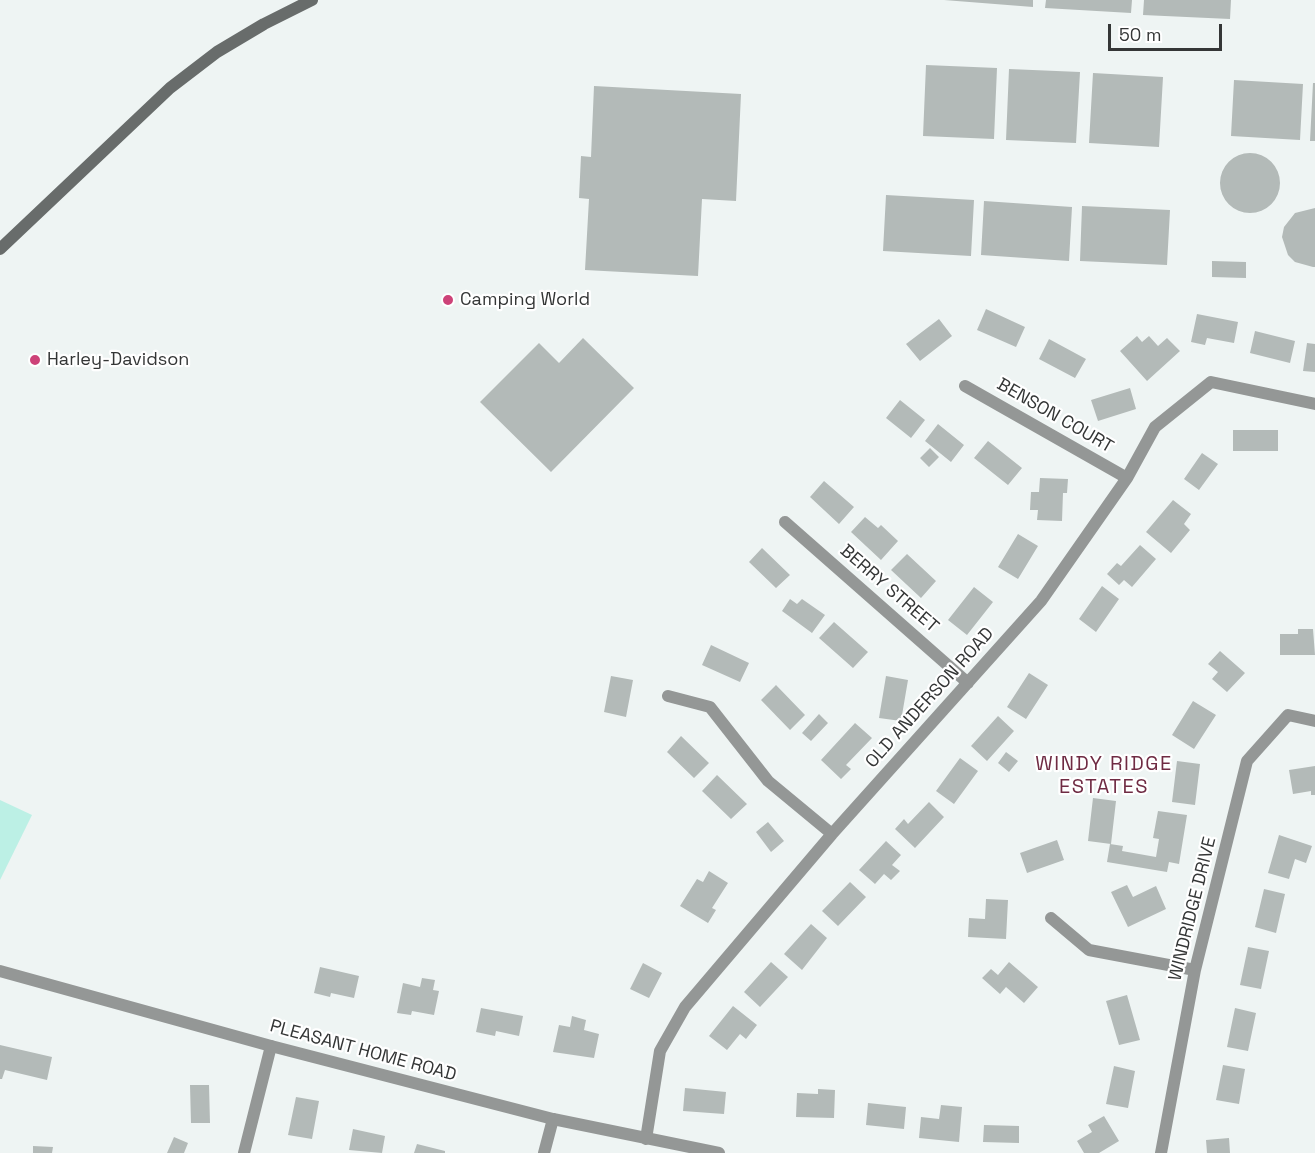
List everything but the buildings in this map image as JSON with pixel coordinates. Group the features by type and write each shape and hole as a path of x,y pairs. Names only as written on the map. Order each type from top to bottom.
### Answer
{"main road":[{"path":"0,249 170,88 217,52 264,24 312,0"}],"street":[{"name":"OLD ANDERSON ROAD","path":"646,1139 660,1052 671,1028 685,1007 832,834 1041,602 1127,478 1155,427 1211,382 1315,404"},
{"name":"BENSON COURT","path":"965,386 1127,478"},
{"name":"BERRY STREET","path":"785,522 968,683"},
{"path":"668,696 710,707 768,781 832,834"},
{"name":"WINDRIDGE DRIVE","path":"1161,1153 1195,970 1247,761 1288,715 1315,722"},
{"path":"1051,918 1089,950 1195,970"},
{"name":"PLEASANT HOME ROAD","path":"0,971 271,1046 553,1119 719,1153"},
{"path":"244,1153 271,1046"},
{"path":"544,1153 553,1119"}],"green space":[{"path":"0,800 32,815 0,880"}],"place":[{"name":"Camping World","path":"448,300"},
{"name":"Harley-Davidson","path":"35,360"}],"district":[{"name":"WINDY RIDGE ESTATES","path":"1104,776"}]}
